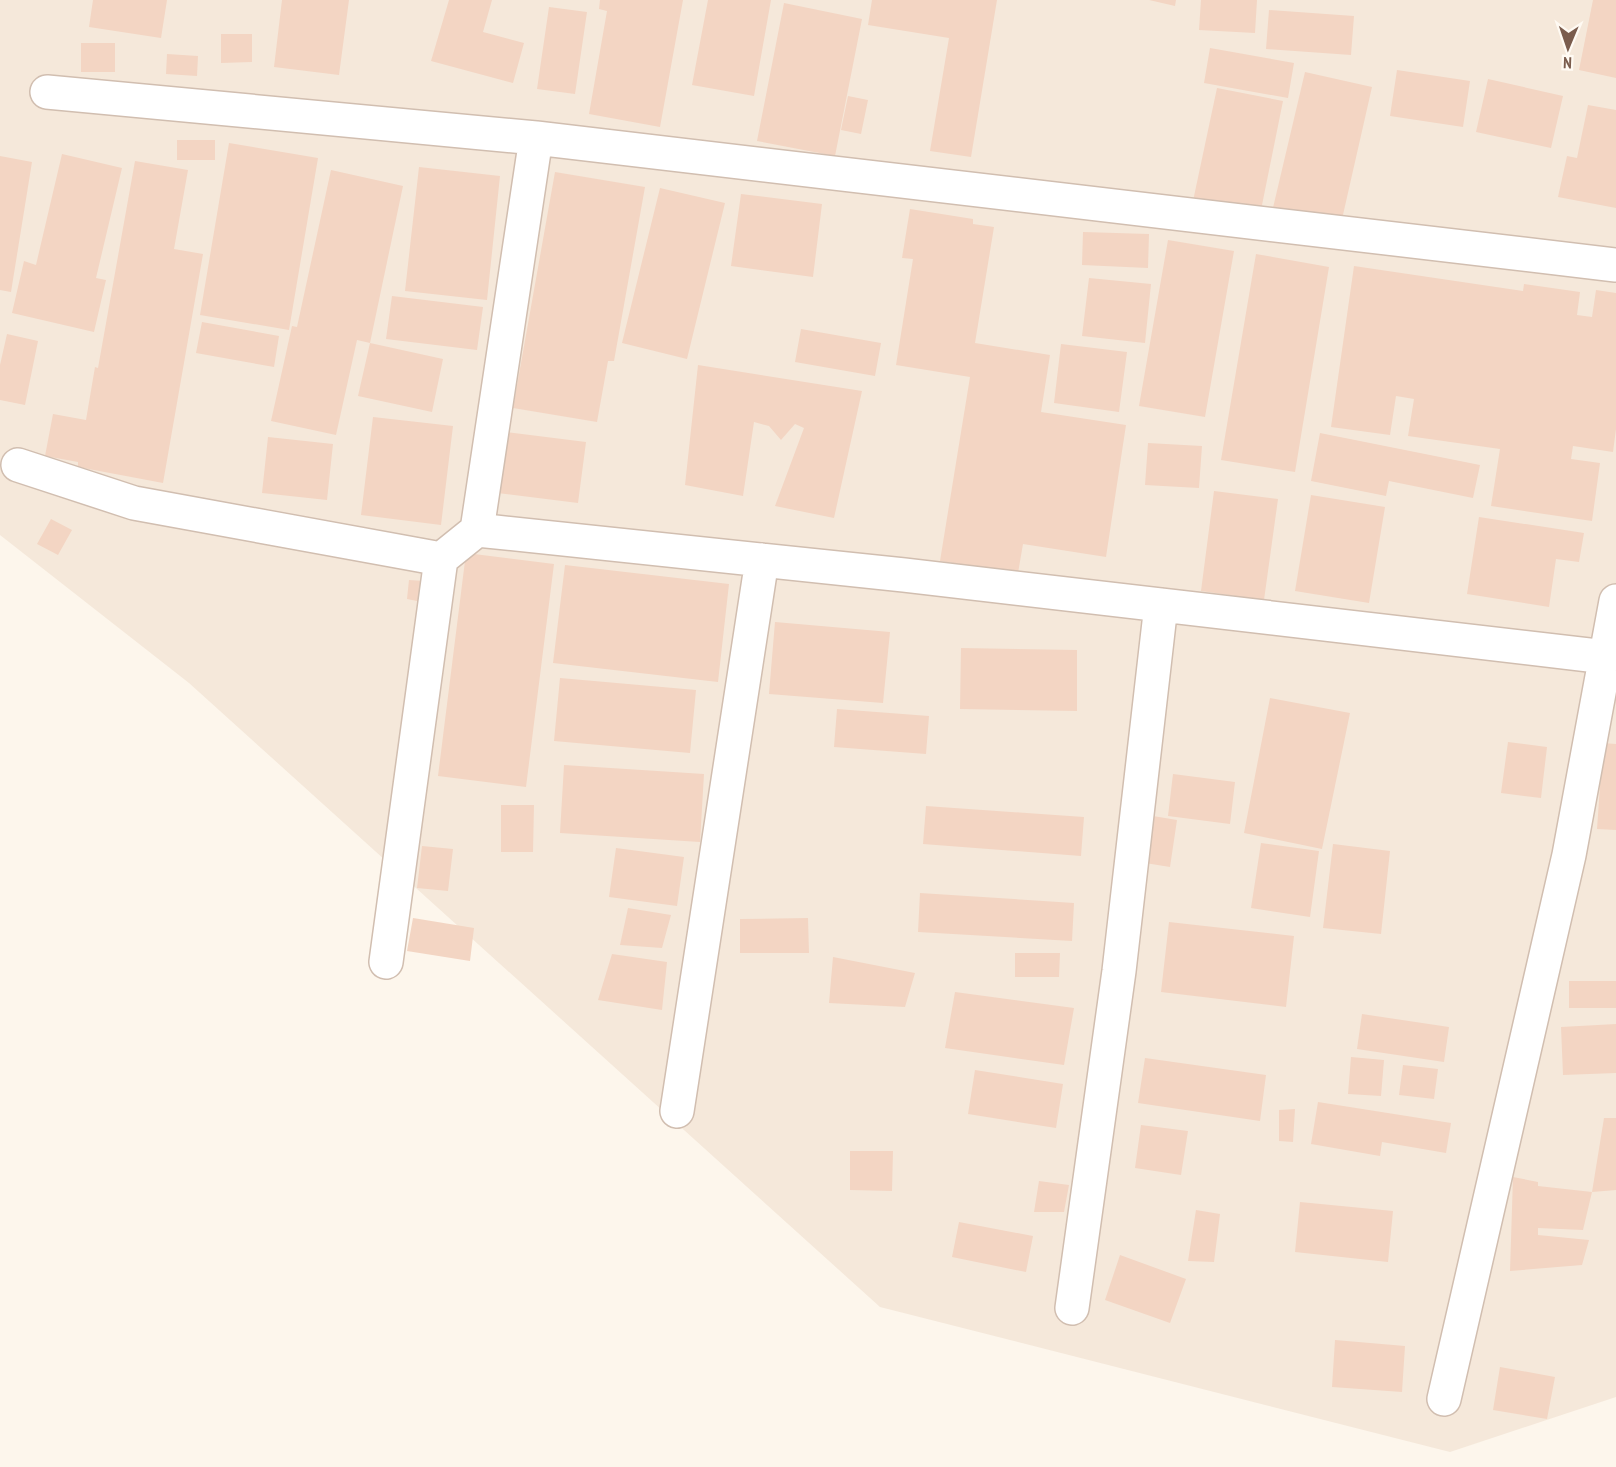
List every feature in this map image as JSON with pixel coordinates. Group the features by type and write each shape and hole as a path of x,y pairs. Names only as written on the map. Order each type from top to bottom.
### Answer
{"street":[{"path":"47,92 536,138 1616,265"},
{"path":"386,963 441,559 477,530 536,138"},
{"path":"18,465 134,503 441,559"},
{"path":"477,530 762,560 1606,657"},
{"path":"677,1111 762,560"},
{"path":"1444,1399 1569,855 1616,601"},
{"path":"1072,1308 1119,972 1161,605"}],"shaded area":[{"path":"0,0 1616,0 1616,1397 1450,1452 880,1307 189,683 0,535"}],"building":[{"path":"93,0 167,0 161,38 89,27"},
{"path":"282,0 349,0 339,75 274,67"},
{"path":"449,0 492,0 483,32 524,43 513,83 431,61"},
{"path":"600,0 683,0 660,127 589,114 607,11 599,9"},
{"path":"708,0 771,0 754,96 692,85"},
{"path":"872,0 997,0 971,157 930,151 949,38 868,25"},
{"path":"1149,0 1176,0 1175,6"},
{"path":"1201,0 1257,0 1255,33 1199,30"},
{"path":"1593,0 1616,0 1616,78 1579,70"},
{"path":"784,3 862,19 835,156 757,141"},
{"path":"549,7 587,12 575,94 537,89"},
{"path":"1269,10 1354,16 1351,55 1266,49"},
{"path":"221,34 252,34 252,62 221,63"},
{"path":"81,43 115,43 115,72 81,72"},
{"path":"1210,48 1294,63 1288,98 1204,83"},
{"path":"167,54 198,56 197,76 166,74"},
{"path":"1397,70 1470,81 1463,127 1390,116"},
{"path":"1305,72 1372,87 1340,228 1272,212"},
{"path":"1488,79 1563,96 1551,148 1476,132"},
{"path":"1217,88 1283,101 1260,215 1193,201"},
{"path":"848,96 868,100 861,134 841,130"},
{"path":"1588,105 1616,110 1616,208 1558,197 1567,156 1577,158"},
{"path":"177,140 215,140 215,160 177,160"},
{"path":"229,143 318,158 289,330 200,315"},
{"path":"62,154 122,168 96,278 106,280 94,332 12,313 24,261 36,265"},
{"path":"0,156 32,162 11,292 0,290"},
{"path":"135,161 188,170 174,249 203,254 163,483 78,467 78,462 45,456 53,414 86,420 95,367 98,368"},
{"path":"419,167 500,176 487,300 405,291"},
{"path":"331,170 403,186 370,343 357,340 336,435 271,421 292,326 297,327"},
{"path":"555,172 645,187 614,361 608,361 597,422 513,408"},
{"path":"660,188 725,203 687,359 622,343"},
{"path":"741,194 822,204 813,277 731,266"},
{"path":"910,209 973,219 973,224 994,227 975,343 1050,355 1041,412 1126,425 1106,557 1023,544 1018,573 940,561 970,377 896,365 913,259 902,258"},
{"path":"1083,232 1149,234 1148,268 1082,265"},
{"path":"1168,240 1234,251 1205,417 1139,406"},
{"path":"1256,254 1329,267 1295,472 1221,460"},
{"path":"1354,266 1523,291 1524,284 1580,292 1577,315 1592,317 1596,290 1616,293 1616,429 1613,452 1573,446 1571,459 1600,463 1592,521 1491,506 1500,449 1408,436 1414,399 1396,396 1390,435 1331,427"},
{"path":"1089,278 1151,284 1145,343 1082,336"},
{"path":"392,296 483,307 477,350 386,339"},
{"path":"202,322 279,336 274,367 196,353"},
{"path":"801,329 881,343 875,376 795,362"},
{"path":"7,334 38,341 25,405 0,400 0,365"},
{"path":"370,343 443,359 432,412 358,396"},
{"path":"1061,344 1127,352 1119,412 1054,403"},
{"path":"698,365 862,391 834,518 775,506 804,428 795,424 781,440 769,426 754,422 743,496 685,485"},
{"path":"373,417 453,426 441,525 361,515"},
{"path":"505,432 586,442 578,503 497,493"},
{"path":"1320,433 1480,465 1473,498 1389,481 1386,496 1311,481"},
{"path":"268,437 333,444 327,500 262,493"},
{"path":"1148,443 1202,446 1199,488 1145,485"},
{"path":"1214,491 1278,499 1264,600 1201,591"},
{"path":"1311,495 1385,507 1369,603 1295,591"},
{"path":"1479,517 1584,533 1579,562 1556,559 1549,607 1467,594"},
{"path":"51,519 72,530 58,555 37,544"},
{"path":"466,553 554,564 526,787 438,776"},
{"path":"565,565 729,584 718,682 553,663"},
{"path":"409,580 424,581 422,602 407,599"},
{"path":"775,622 890,632 883,703 769,694"},
{"path":"961,648 1077,650 1077,711 960,709"},
{"path":"560,678 696,690 690,753 554,741"},
{"path":"1270,698 1350,713 1322,849 1244,833"},
{"path":"837,709 929,716 926,754 834,747"},
{"path":"1508,742 1547,747 1541,798 1501,793"},
{"path":"1603,743 1616,744 1616,830 1597,829"},
{"path":"564,765 704,774 700,842 560,833"},
{"path":"1173,774 1235,782 1230,824 1168,816"},
{"path":"501,805 534,805 533,852 501,852"},
{"path":"926,806 1084,817 1081,856 923,844"},
{"path":"1147,815 1177,820 1170,867 1139,862"},
{"path":"1261,843 1319,851 1310,917 1251,908"},
{"path":"1333,844 1390,851 1381,934 1323,928"},
{"path":"422,846 453,849 448,891 417,888"},
{"path":"616,848 684,857 677,906 609,897"},
{"path":"920,893 1074,903 1072,941 918,932"},
{"path":"628,908 671,915 662,948 620,945"},
{"path":"413,918 474,928 470,961 407,951"},
{"path":"808,918 809,953 740,953 740,919"},
{"path":"1169,922 1294,936 1286,1007 1161,992"},
{"path":"1015,953 1060,953 1059,977 1015,977"},
{"path":"612,954 667,962 662,1010 598,1000"},
{"path":"833,957 915,973 905,1007 829,1003"},
{"path":"1569,981 1616,981 1616,1008 1569,1008"},
{"path":"955,992 1074,1008 1064,1065 945,1048"},
{"path":"1362,1014 1449,1027 1444,1062 1357,1049"},
{"path":"1616,1024 1616,1073 1563,1075 1561,1027"},
{"path":"1351,1057 1384,1060 1381,1096 1348,1094"},
{"path":"1145,1058 1266,1075 1260,1121 1138,1103"},
{"path":"1403,1065 1438,1069 1434,1099 1399,1095"},
{"path":"975,1070 1063,1084 1056,1128 968,1114"},
{"path":"1318,1102 1451,1123 1446,1153 1382,1142 1380,1156 1311,1144"},
{"path":"1295,1109 1293,1142 1279,1141 1279,1110"},
{"path":"1604,1118 1616,1118 1616,1190 1592,1192"},
{"path":"1141,1125 1188,1131 1181,1175 1135,1168"},
{"path":"850,1151 893,1151 892,1191 850,1190"},
{"path":"1513,1177 1538,1182 1538,1186 1592,1192 1583,1230 1538,1228 1538,1235 1589,1240 1582,1265 1510,1271"},
{"path":"1039,1181 1069,1185 1064,1212 1034,1212"},
{"path":"1300,1202 1393,1211 1388,1262 1295,1252"},
{"path":"1196,1210 1220,1214 1214,1262 1188,1261"},
{"path":"959,1222 1033,1236 1026,1272 952,1257"},
{"path":"1120,1255 1186,1279 1170,1323 1105,1300"},
{"path":"1335,1340 1405,1346 1402,1392 1332,1387"},
{"path":"1500,1367 1555,1377 1547,1419 1493,1410"}]}
